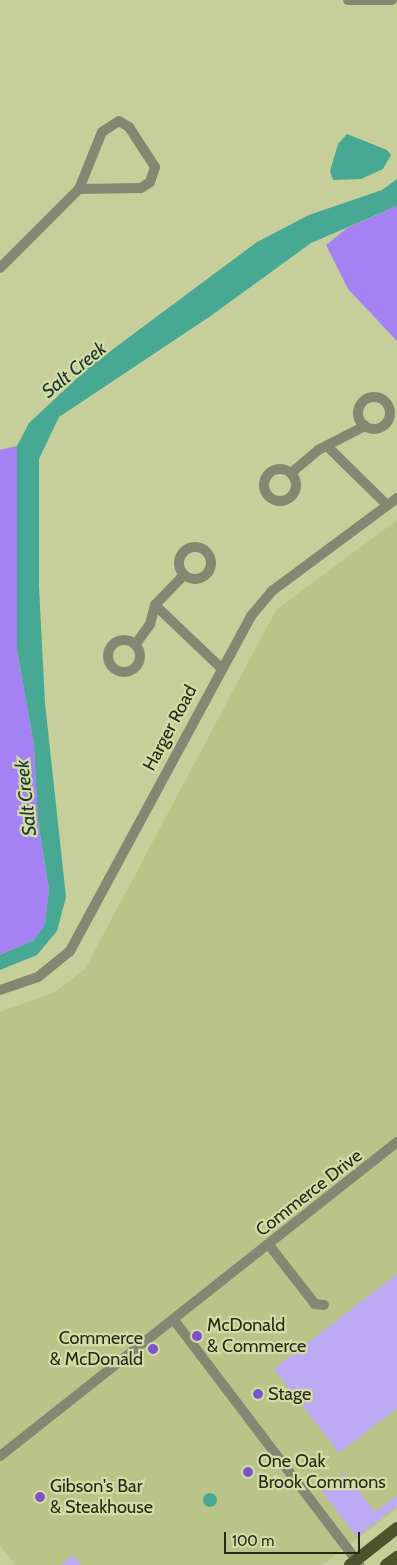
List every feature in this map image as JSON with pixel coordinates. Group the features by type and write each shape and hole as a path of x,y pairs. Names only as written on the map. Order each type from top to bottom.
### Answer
{"main road":[{"path":"355,1563 397,1528"},
{"path":"386,1565 397,1557"}],"street":[{"path":"348,0 392,0"},
{"path":"0,268 79,189 102,132 120,121 129,127 155,166 150,182 141,188 79,189"},
{"path":"291,473 312,454 329,448 364,426"},
{"path":"329,448 387,505"},
{"name":"Harger Road","path":"0,990 44,974 70,951 220,667 272,591 397,498"},
{"path":"135,645 150,624 155,605 184,575"},
{"path":"155,605 220,667"},
{"name":"Commerce Drive","path":"0,1456 397,1142"},
{"path":"269,1245 315,1304 324,1304"},
{"path":"174,1320 355,1563"}],"shaded area":[{"path":"397,206 397,341 348,289 326,245 347,228"},
{"path":"17,446 17,650 34,745 38,821 49,890 45,924 34,940 0,955 0,450"},
{"path":"397,520 397,1509 322,1565 15,1565 0,1545 0,1012 55,992 85,969 276,610"},
{"path":"397,1274 397,1408 339,1453 274,1369"},
{"path":"345,1473 375,1512 397,1495 397,1506 357,1537 322,1491"},
{"path":"73,1555 81,1565 61,1565"}],"water":[{"path":"347,134 387,150 391,155 383,169 361,179 333,180 330,171 338,144"},
{"path":"397,179 397,206 311,243 212,315 59,417 39,459 39,587 45,703 66,897 57,931 37,955 0,970 0,955 34,940 45,924 49,890 38,821 34,745 17,650 17,446 29,423 89,367 257,242 309,215 382,190"},
{"path":"210,1493 215,1495 217,1500 215,1505 210,1507 205,1505 203,1500 205,1495"}],"place":[{"name":"McDonald & Commerce","path":"197,1336"},
{"name":"Commerce & McDonald","path":"153,1349"},
{"name":"Stage","path":"258,1394"},
{"name":"One Oak Brook Commons","path":"248,1472"},
{"name":"Gibson's Bar & Steakhouse","path":"40,1497"}],"water label":[{"name":"Salt Creek","path":"74,370"},
{"name":"Salt Creek","path":"26,798"}]}
